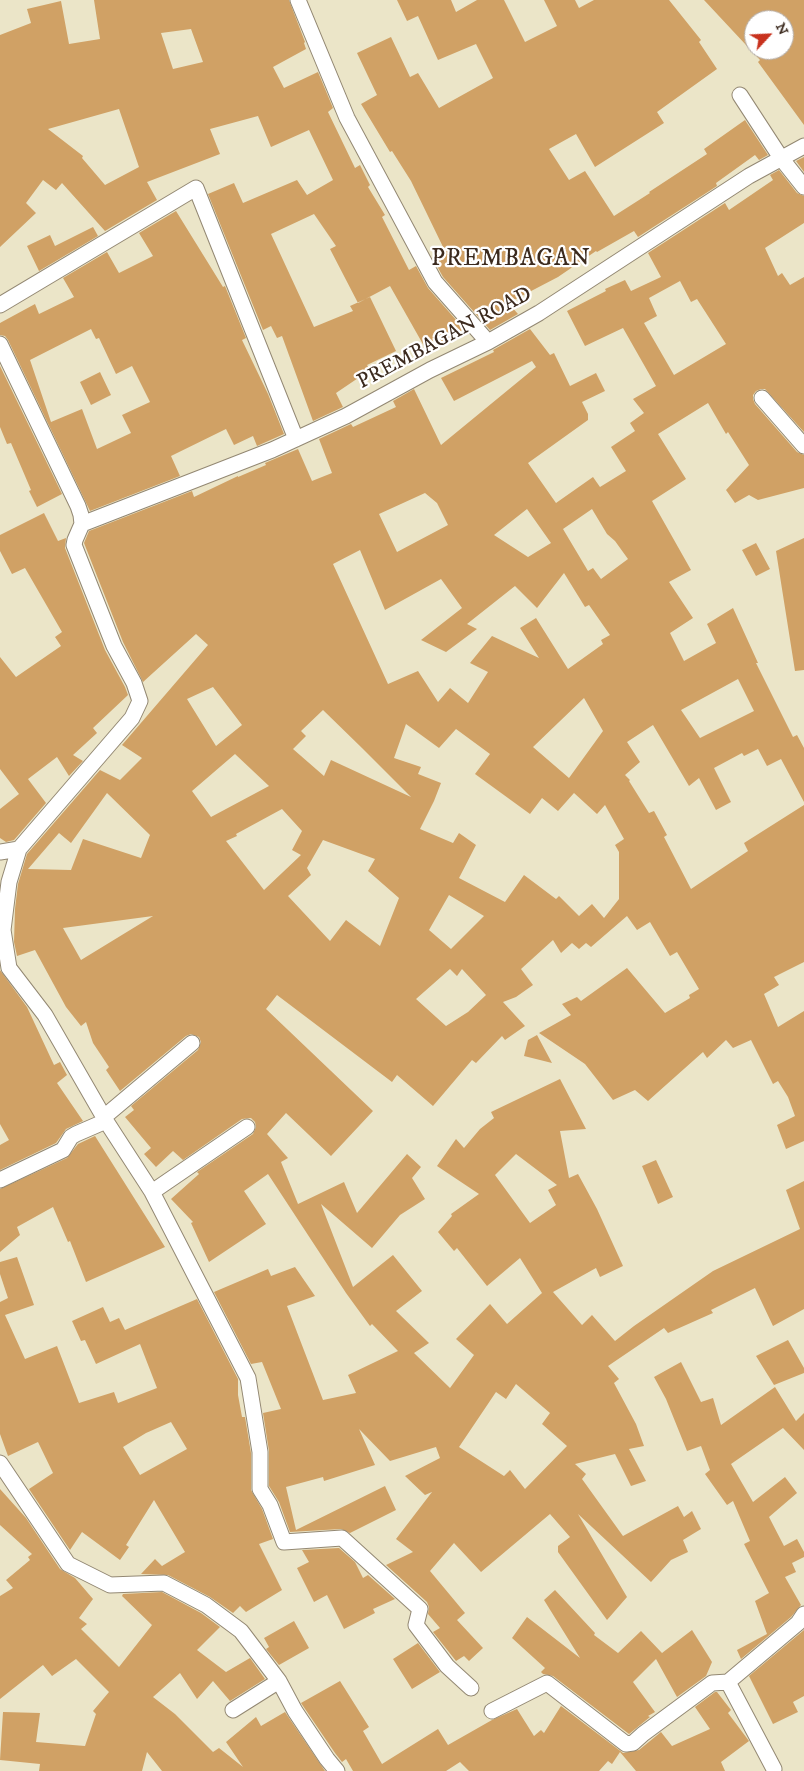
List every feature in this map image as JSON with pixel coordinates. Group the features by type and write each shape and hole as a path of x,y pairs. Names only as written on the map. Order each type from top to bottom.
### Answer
{"street":[{"path":"298,0 347,118 435,282 488,342"},
{"path":"740,95 781,158 804,186"},
{"name":"PREMBAGAN ROAD","path":"82,524 272,450 346,416 430,370 488,342 539,313 749,176 804,146"},
{"path":"0,305 196,188 296,439"},
{"path":"0,344 78,506 82,524 74,546 114,646 134,683 140,701 132,718 19,849 9,882 3,930 9,968 45,1015 105,1119 152,1192 248,1378 260,1452 260,1489 270,1505 284,1542 342,1538 420,1609 416,1624 447,1666 471,1688"},
{"path":"762,398 804,446"},
{"path":"0,852 19,849"},
{"path":"0,1180 63,1150 71,1137 105,1119 192,1043"},
{"path":"152,1192 247,1127"},
{"path":"0,1463 68,1564 110,1585 164,1583 206,1605 241,1631 279,1681 295,1711 337,1771"},
{"path":"492,1711 546,1683 626,1744 633,1743 712,1683 728,1682 798,1623 804,1614"},
{"path":"233,1710 279,1681"},
{"path":"728,1682 774,1769"}],"building":[{"path":"94,0 289,0 306,49 273,67 284,88 318,72 333,108 328,112 355,168 360,165 370,185 368,187 385,215 382,217 409,270 416,266 428,288 464,329 442,342 439,338 424,346 390,286 365,299 370,297 396,351 367,365 370,370 336,393 343,407 313,421 282,336 277,338 271,326 263,330 208,194 234,183 243,203 297,180 307,195 333,180 309,130 271,147 258,116 210,129 220,154 147,182 157,200 105,231 62,183 56,190 43,180 26,203 36,213 0,247 0,35 31,23 27,9 61,1 69,44 100,39","holes":["191,29 203,62 173,69 161,33","119,109 139,167 105,185 82,158 83,156 48,129","314,214 336,246 330,249 358,303 350,306 353,311 314,327 271,234"]},
{"path":"397,0 451,0 456,12 477,0 504,0 525,42 557,26 544,0 575,0 579,8 594,0 669,0 701,40 699,42 717,69 657,112 664,123 595,167 576,134 549,149 569,180 585,171 614,216 707,154 704,149 745,120 768,155 759,160 755,155 716,183 717,186 638,237 634,231 596,251 558,277 512,301 513,303 510,305 518,314 490,330 443,277 432,257 445,251 411,181 392,151 390,152 361,104 377,95 357,53 391,37 410,77 418,73 439,108 493,78 476,44 438,60 418,16 407,21"},
{"path":"704,0 804,0 804,125 758,62 760,60 794,60 794,10 744,10 744,43"},
{"path":"804,157 804,172 796,161"},
{"path":"779,170 797,193 804,196 804,223 765,248 778,276 782,273 790,285 804,277 804,432 765,389 756,391 753,399 755,404 797,452 804,455 804,488 758,500 749,495 735,503 726,490 749,465 728,432 726,434 708,403 658,434 686,479 652,501 691,570 669,582 693,618 670,633 684,661 716,643 707,624 733,608 758,663 756,663 793,737 797,735 804,748 804,802 781,759 767,766 758,749 744,756 742,753 714,768 731,802 716,810 699,778 689,786 653,725 627,742 640,762 625,775 630,780 649,813 654,811 667,835 664,837 691,889 748,851 744,843 804,805 804,962 774,977 779,985 764,994 778,1027 804,1011 804,1141 786,1149 777,1125 795,1116 788,1097 778,1081 773,1084 751,1040 733,1048 726,1040 707,1058 703,1052 648,1101 635,1090 613,1100 585,1064 539,1033 571,1015 562,1004 577,997 581,1001 627,968 665,1013 690,998 689,995 699,989 677,952 670,956 650,922 637,930 627,916 591,947 586,943 579,949 572,943 561,953 553,940 521,969 533,985 516,997 503,1002 525,1026 505,1040 502,1036 476,1063 472,1060 433,1106 397,1075 392,1082 277,995 266,1009 373,1111 331,1156 286,1113 267,1134 288,1158 281,1162 298,1204 344,1182 357,1213 407,1154 421,1167 412,1178 425,1199 400,1215 372,1248 321,1204 353,1287 393,1255 422,1291 396,1311 429,1343 414,1353 450,1388 474,1355 456,1339 490,1304 507,1324 542,1293 520,1258 487,1286 457,1248 454,1251 438,1232 452,1216 451,1214 479,1194 437,1166 456,1139 464,1148 480,1129 494,1118 491,1112 560,1079 586,1129 560,1131 569,1178 578,1174 597,1209 623,1266 600,1277 596,1268 553,1292 582,1325 592,1315 615,1341 713,1271 800,1229 786,1190 804,1181 804,1309 773,1326 755,1288 711,1310 713,1313 668,1333 664,1328 608,1366 619,1379 614,1383 636,1424 644,1446 629,1449 646,1481 631,1486 615,1454 575,1464 586,1474 582,1479 623,1536 678,1506 684,1517 692,1511 701,1529 683,1540 688,1552 671,1560 651,1582 578,1514 627,1597 607,1620 558,1552 558,1546 570,1537 550,1514 481,1572 454,1543 430,1571 465,1613 457,1620 483,1648 469,1661 464,1656 456,1661 433,1632 440,1628 428,1614 429,1607 427,1602 386,1565 413,1552 396,1539 432,1492 425,1495 405,1476 440,1458 436,1447 390,1461 359,1429 375,1465 324,1481 323,1477 286,1487 296,1530 385,1486 396,1510 350,1533 341,1529 290,1532 279,1502 269,1486 269,1451 263,1413 281,1409 262,1362 251,1364 214,1292 268,1269 271,1276 295,1267 315,1296 287,1306 323,1400 356,1393 348,1375 398,1351 372,1324 370,1326 346,1293 268,1174 244,1191 266,1224 209,1262 191,1223 193,1222 171,1199 199,1174 197,1172 253,1134 256,1127 255,1122 251,1118 242,1119 183,1160 173,1151 156,1167 144,1154 151,1148 125,1117 134,1110 131,1106 198,1050 201,1042 199,1037 191,1034 186,1036 120,1091 106,1070 109,1067 93,1043 86,1022 81,1026 66,1007 35,950 17,956 14,942 15,909 18,884 27,854 100,770 120,780 142,758 122,745 208,645 196,634 143,682 123,642 84,543 89,531 192,491 194,497 298,449 312,481 332,473 319,439 351,424 353,427 396,407 393,401 414,389 441,445 536,367 532,361 454,401 441,378 494,352 493,350 530,329 550,355 554,353 570,386 596,373 605,391 582,402 588,414 588,420 528,463 556,503 593,477 600,487 626,471 611,447 635,431 630,423 644,413 633,399 656,386 623,328 585,346 567,311 625,280 631,291 661,277 648,253 725,203 729,210 773,180 770,175","holes":["680,281 691,302 697,299 726,344 674,375 644,323 657,316 649,298","425,493 437,503 448,525 397,552 379,514","527,509 551,543 528,557 494,535","592,509 607,534 615,541 628,559 601,579 593,568 588,571 563,529","360,550 385,610 441,579 462,608 421,640 446,652 477,629 467,624 515,586 537,608 564,573 585,607 589,605 610,635 601,640 603,644 568,669 536,618 520,628 539,658 492,636 470,663 488,672 468,703 450,688 438,702 418,671 388,684 333,564","738,679 754,711 700,738 681,710","213,687 242,725 216,746 187,699","584,698 603,731 569,778 533,747","323,710 411,797 331,760 324,776 293,749 306,736 301,731","406,724 439,748 456,729 490,754 475,774 530,814 542,798 558,811 574,793 597,814 605,805 624,839 615,845 619,852 619,899 604,918 592,904 579,916 559,896 556,899 524,875 505,902 459,878 476,845 459,833 453,843 420,829 441,783 418,774 421,767 394,758","235,754 269,786 211,817 192,791","107,793 150,835 141,858 83,839 71,870 28,869 59,833 71,843","282,809 302,831 292,850 301,855 264,890 226,841","323,840 375,859 368,871 399,898 380,946 346,920 330,941 288,896 311,875 307,868","449,895 484,916 451,949 429,930","153,916 81,960 63,928","450,969 457,976 462,969 486,995 468,1012 446,1026 416,999","516,1154 557,1185 548,1190 556,1205 530,1223 495,1175","516,1384 550,1413 542,1424 567,1446 525,1489 510,1470 504,1476 459,1447 496,1392 506,1399"]},
{"path":"176,211 223,287 225,286 246,338 242,340 268,394 284,434 257,446 253,436 234,445 226,429 171,456 180,476 90,511 8,340 5,336 0,335 0,323 35,304 39,314 74,297 63,278 107,252 119,273 153,256 139,233","holes":["91,329 96,339 99,338 116,374 132,366 150,402 122,415 131,433 97,449 82,409 51,422 30,360"]},
{"path":"93,227 98,236 39,271 27,246 50,235 55,246"},
{"path":"0,366 62,494 37,507 11,443 7,444 0,427"},
{"path":"100,372 111,395 91,405 80,382"},
{"path":"44,513 58,541 66,538 65,548 105,650 128,695 93,728 97,733 73,755 83,761 69,776 57,757 28,779 46,803 14,840 6,842 0,838 0,809 19,794 0,769 0,657 16,677 61,646 55,637 62,632 25,568 12,574 0,551 0,535"},
{"path":"804,538 804,670 795,671 776,551"},
{"path":"756,543 770,569 756,576 742,550"},
{"path":"0,970 27,1007 54,1065 60,1062 67,1075 57,1083 83,1121 66,1129 56,1143 0,1170 0,1145 9,1140 0,1124"},
{"path":"537,1035 552,1063 524,1056 528,1040"},
{"path":"95,1136 165,1247 86,1282 70,1241 68,1242 53,1207 17,1227 20,1235 0,1252 0,1189 67,1158 78,1144"},
{"path":"656,1160 673,1197 658,1204 642,1166"},
{"path":"17,1257 34,1305 5,1315 25,1359 57,1346 79,1403 114,1392 118,1403 157,1388 140,1344 96,1364 85,1340 81,1341 72,1321 103,1307 110,1322 119,1318 125,1330 197,1299 238,1379 238,1395 242,1417 245,1417 251,1453 251,1490 262,1509 273,1539 259,1544 282,1590 246,1612 240,1606 233,1613 210,1597 168,1575 141,1574 155,1559 162,1566 185,1552 154,1500 126,1545 129,1547 120,1560 82,1532 70,1550 29,1489 53,1473 38,1442 8,1456 0,1434 0,1302 8,1298 0,1274 0,1262","holes":["171,1422 187,1449 140,1475 123,1447 146,1433"]},
{"path":"788,1340 804,1368 804,1373 774,1385 756,1356"},
{"path":"681,1362 701,1402 713,1398 721,1425 775,1387 796,1421 804,1413 804,1450 783,1428 731,1464 753,1502 785,1477 797,1493 769,1517 784,1546 797,1539 804,1552 804,1557 792,1563 796,1572 785,1577 801,1605 791,1617 741,1659 737,1650 767,1634 755,1601 769,1593 744,1544 750,1541 733,1501 727,1505 705,1474 710,1470 701,1446 687,1451 666,1399 654,1377"},
{"path":"0,1489 26,1518 60,1569 75,1578 93,1599 79,1618 87,1624 81,1629 119,1667 152,1625 122,1596 123,1594 162,1592 201,1613 220,1627 197,1650 226,1672 250,1658 265,1679 230,1701 213,1681 197,1699 180,1673 153,1697 175,1714 213,1752 219,1748 243,1767 226,1742 256,1717 261,1726 285,1712 325,1771 162,1771 147,1752 142,1771 39,1771 40,1764 0,1760 3,1712 40,1713 36,1742 85,1746 96,1714 93,1711 109,1692 76,1659 52,1676 43,1665 0,1699 0,1596 13,1588 6,1580 30,1560 28,1557 32,1554 0,1525"},
{"path":"339,1548 355,1562 363,1578 368,1575 395,1599 373,1609 375,1613 344,1629 327,1595 314,1602 297,1568 309,1562 302,1550"},
{"path":"555,1590 595,1633 594,1635 618,1653 641,1631 662,1653 692,1630 712,1662 706,1676 677,1697 656,1659 633,1682 655,1712 629,1734 553,1676 543,1674 541,1672 545,1668 512,1638 527,1617 580,1658 544,1600"},
{"path":"294,1621 309,1648 279,1665 266,1649 269,1647 264,1638"},
{"path":"804,1630 804,1696 793,1702 798,1712 773,1724 749,1676"},
{"path":"418,1643 440,1672 412,1689 393,1659"},
{"path":"340,1681 369,1727 363,1731 382,1764 438,1729 448,1745 492,1720 517,1709 534,1736 541,1730 544,1733 561,1706 623,1753 639,1750 661,1732 672,1746 710,1729 695,1707 715,1692 731,1710 728,1713 749,1741 721,1762 725,1771 636,1771 620,1752 612,1764 608,1761 599,1771 469,1771 460,1762 446,1771 353,1771 346,1759 342,1762 335,1753 301,1703"}],"district":[{"name":"PREMBAGAN","path":"511,260"}]}
